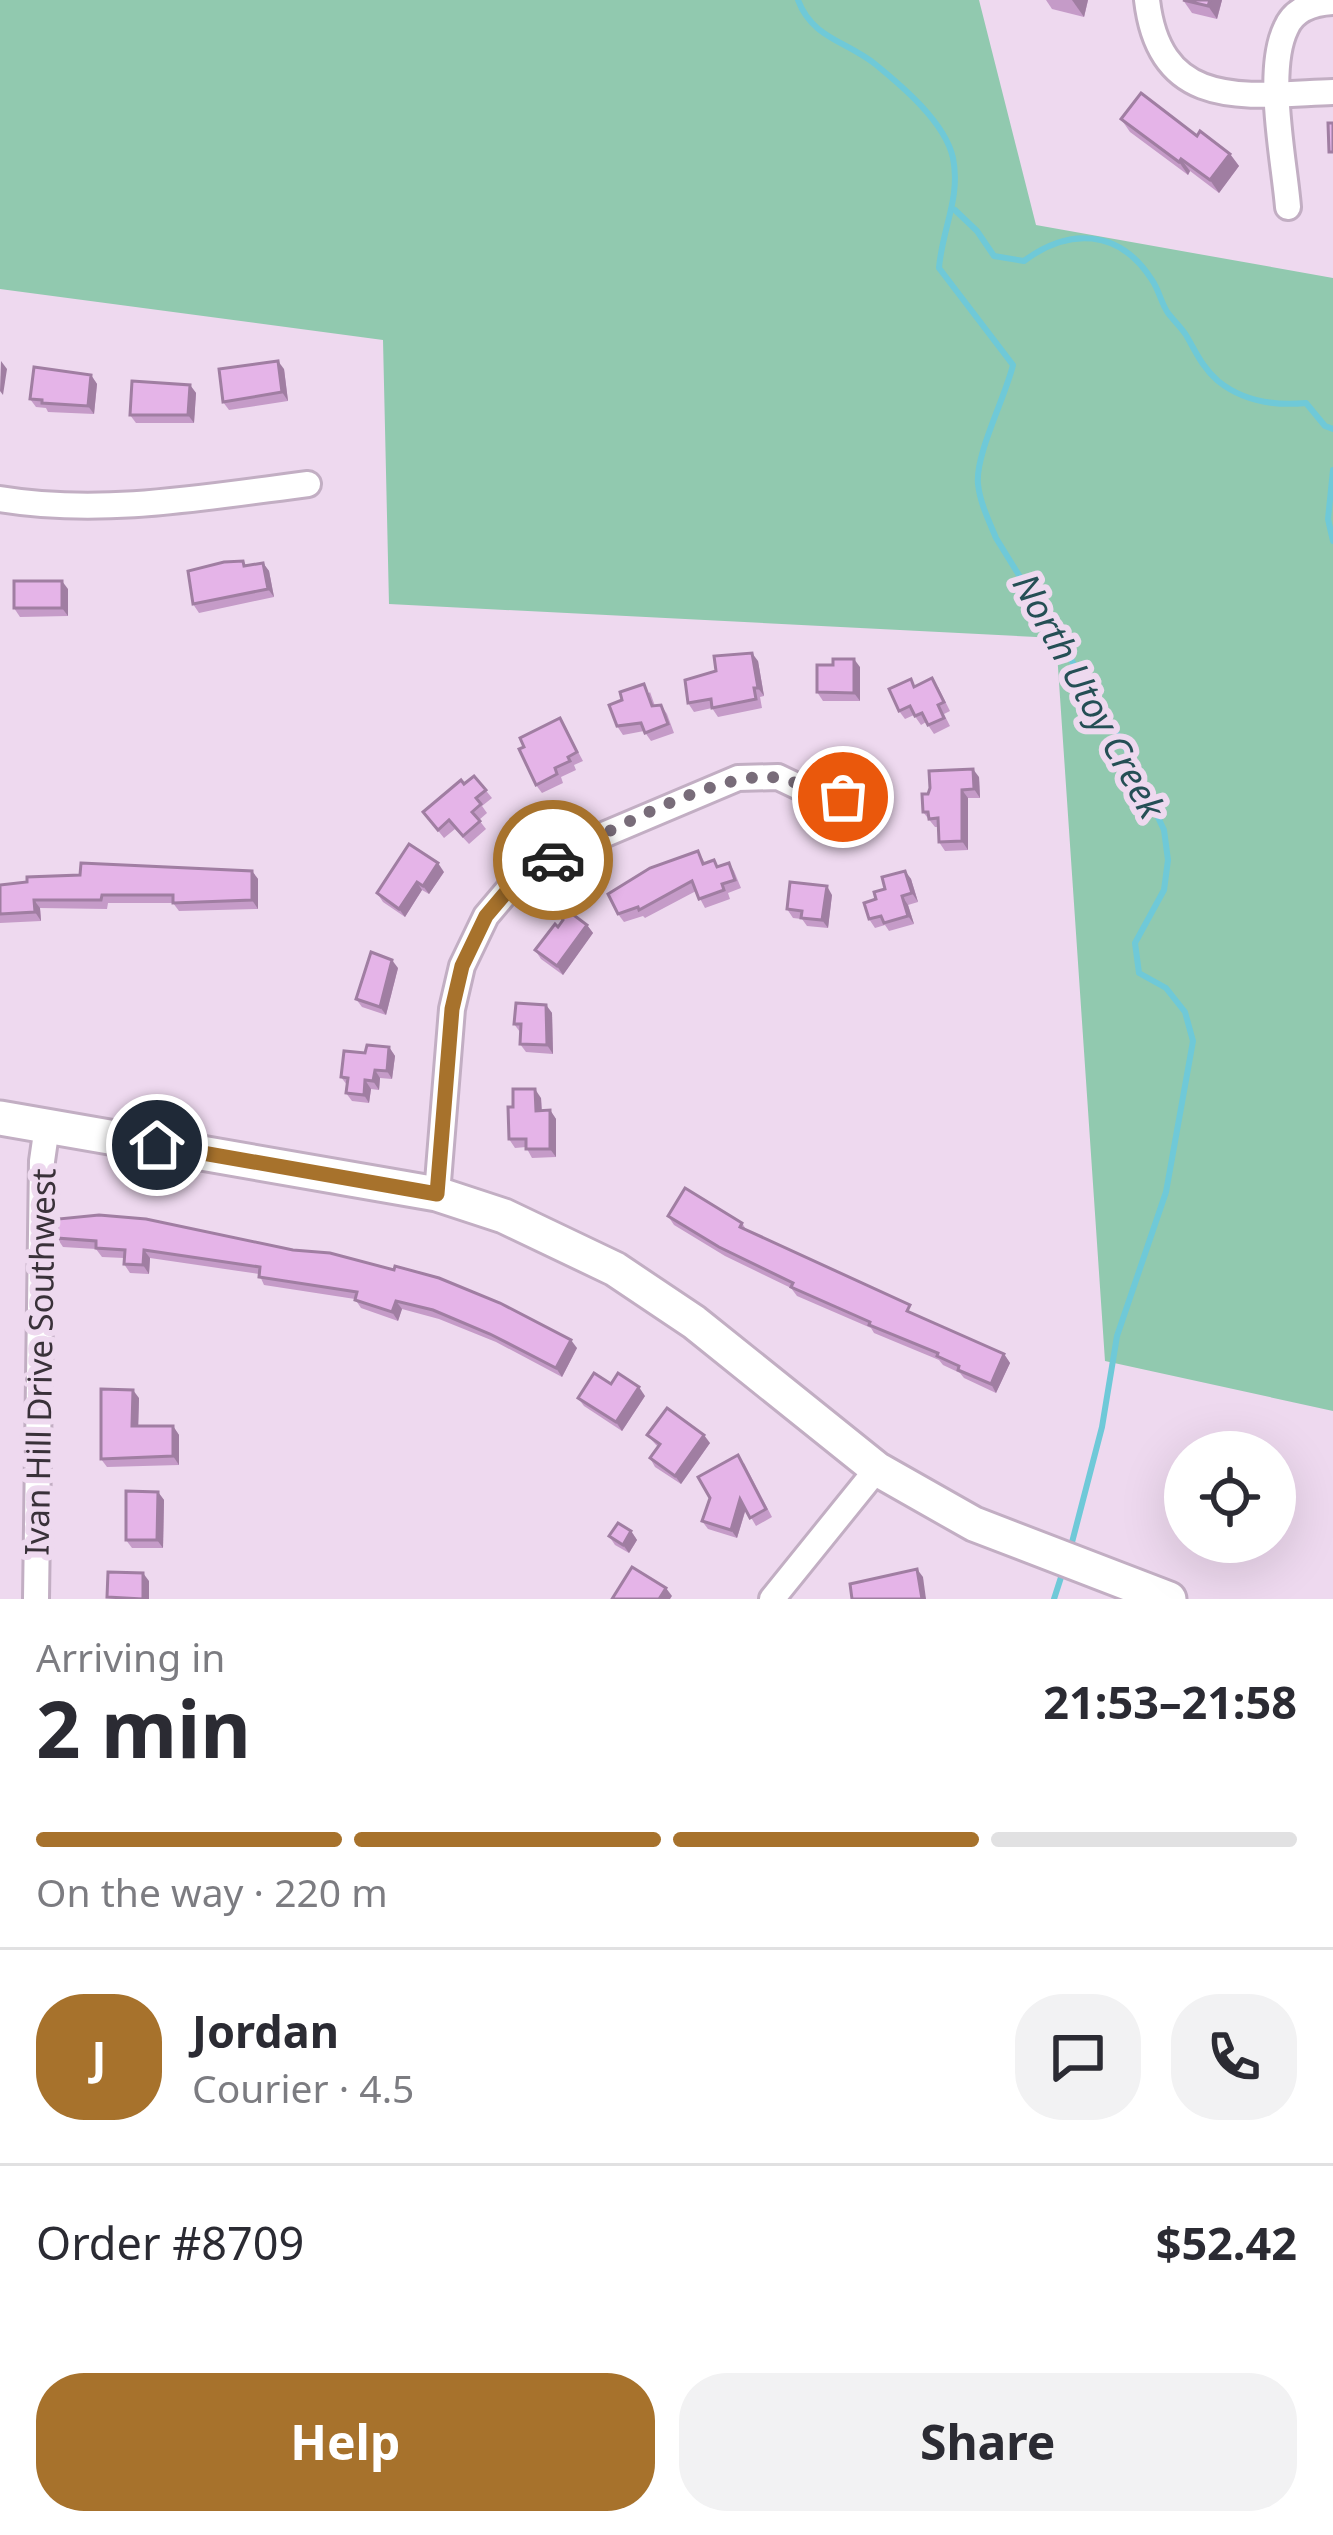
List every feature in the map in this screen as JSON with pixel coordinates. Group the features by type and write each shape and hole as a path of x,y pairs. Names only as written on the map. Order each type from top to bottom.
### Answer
{"street":[{"path":"1147,0 1150,29 1173,67 1200,86 1230,96 1333,92"},
{"path":"1288,207 1279,55 1285,28 1305,7 1333,2"},
{"path":"0,500 137,505 308,484"},
{"path":"437,1194 452,1009 462,966 486,916 519,877 589,841 738,778 778,777 801,788 843,797"},
{"path":"0,1118 437,1194 504,1216 615,1269 694,1322 877,1469 974,1524 1169,1599"},
{"name":"Ivan Hill Drive Southwest","path":"36,1599 46,1126"},
{"path":"772,1599 877,1469"}],"green space":[{"path":"0,0 979,0 1036,225 1333,278 1333,1411 1105,1361 1056,638 389,604 383,340 0,289"}],"building":[{"path":"1141,93 1197,136 1200,131 1230,154 1210,180 1121,119"},
{"path":"1328,123 1333,123 1333,152 1329,152"},
{"path":"278,361 282,392 223,402 219,369"},
{"path":"34,367 91,375 88,406 30,399"},
{"path":"132,381 190,385 188,415 130,415"},
{"path":"243,561 244,566 263,563 268,589 193,604 188,571"},
{"path":"14,581 62,581 62,608 14,608"},
{"path":"752,653 756,699 712,708 711,699 688,703 685,680 716,671 714,656"},
{"path":"833,659 854,659 854,693 817,692 817,665 833,665"},
{"path":"932,678 944,702 938,705 944,718 928,725 922,713 915,716 910,706 899,711 889,689 911,679 914,687"},
{"path":"644,684 652,706 661,705 668,724 645,733 641,723 617,726 609,705 622,700 620,692"},
{"path":"560,718 577,752 555,768 557,774 536,785 519,749 524,747 520,738"},
{"path":"973,769 974,789 962,790 962,841 939,842 938,818 929,819 928,812 923,812 929,771"},
{"path":"474,776 486,790 476,798 481,804 472,812 480,821 463,836 449,820 438,830 423,812 461,780 464,784"},
{"path":"409,844 438,863 423,886 417,882 399,909 377,893"},
{"path":"698,851 703,864 729,863 735,880 722,884 724,890 699,899 692,881 639,910 618,914 608,894 650,868"},
{"path":"81,863 252,871 252,900 173,903 173,895 102,895 101,900 34,900 35,912 0,914 0,885 27,882 27,877 80,875"},
{"path":"905,871 912,893 902,896 908,916 884,923 881,916 869,919 864,903 876,899 874,892 885,889 882,877"},
{"path":"790,882 827,886 822,920 801,918 802,911 787,909"},
{"path":"551,898 587,925 557,966 535,950 563,920"},
{"path":"371,952 392,960 380,1007 356,999"},
{"path":"516,1003 546,1005 547,1045 520,1044 521,1024 514,1024"},
{"path":"367,1045 389,1047 387,1071 375,1070 373,1081 365,1080 364,1095 346,1093 348,1078 341,1077 344,1051 365,1053"},
{"path":"513,1089 535,1089 536,1111 550,1110 550,1149 526,1149 526,1139 509,1139"},
{"path":"685,1188 742,1223 740,1227 1004,1354 991,1384 958,1370 959,1366 938,1353 791,1287 793,1283 668,1216"},
{"path":"99,1215 146,1219 293,1250 330,1253 394,1270 395,1266 500,1303 571,1340 556,1368 433,1310 396,1301 392,1312 355,1300 357,1292 259,1277 260,1267 144,1250 143,1265 124,1264 125,1250 96,1248 96,1241 57,1238 58,1219"},
{"path":"594,1373 611,1384 618,1373 639,1387 616,1422 578,1398"},
{"path":"101,1389 133,1390 132,1426 173,1426 173,1456 101,1459"},
{"path":"667,1408 704,1435 675,1476 650,1458 660,1444 647,1435"},
{"path":"738,1455 766,1509 750,1518 740,1499 731,1530 702,1521 710,1498 698,1477"},
{"path":"126,1491 158,1492 157,1540 126,1540"},
{"path":"618,1523 631,1531 623,1545 609,1536"},
{"path":"632,1567 666,1588 659,1599 612,1599"},
{"path":"917,1569 922,1599 852,1599 850,1584"},
{"path":"108,1572 143,1573 143,1599 107,1597"}],"waterway":[{"name":"North Utoy Creek","path":"798,0 821,31 875,64 909,94 932,118 948,145 955,187 939,268 1013,365 981,458 978,484 983,505 996,538 1125,747 1164,830 1168,860 1164,890 1135,943 1139,973 1166,988 1185,1012 1193,1041 1166,1192 1117,1336 1102,1427 1070,1550"},
{"path":"955,210 994,256 1024,261 1075,239 1109,242 1124,250 1152,280 1168,313 1218,381 1260,401 1306,403 1333,429"},
{"path":"1333,470 1328,519 1333,541"},
{"name":"North Utoy Creek","path":"1054,1599 1064,1568"}],"way so far":[{"path":"553,860 738,778 778,777 801,788 843,797"}],"route":[{"path":"157,1145 437,1194 452,1009 462,966 486,916 519,877 553,860"}]}
